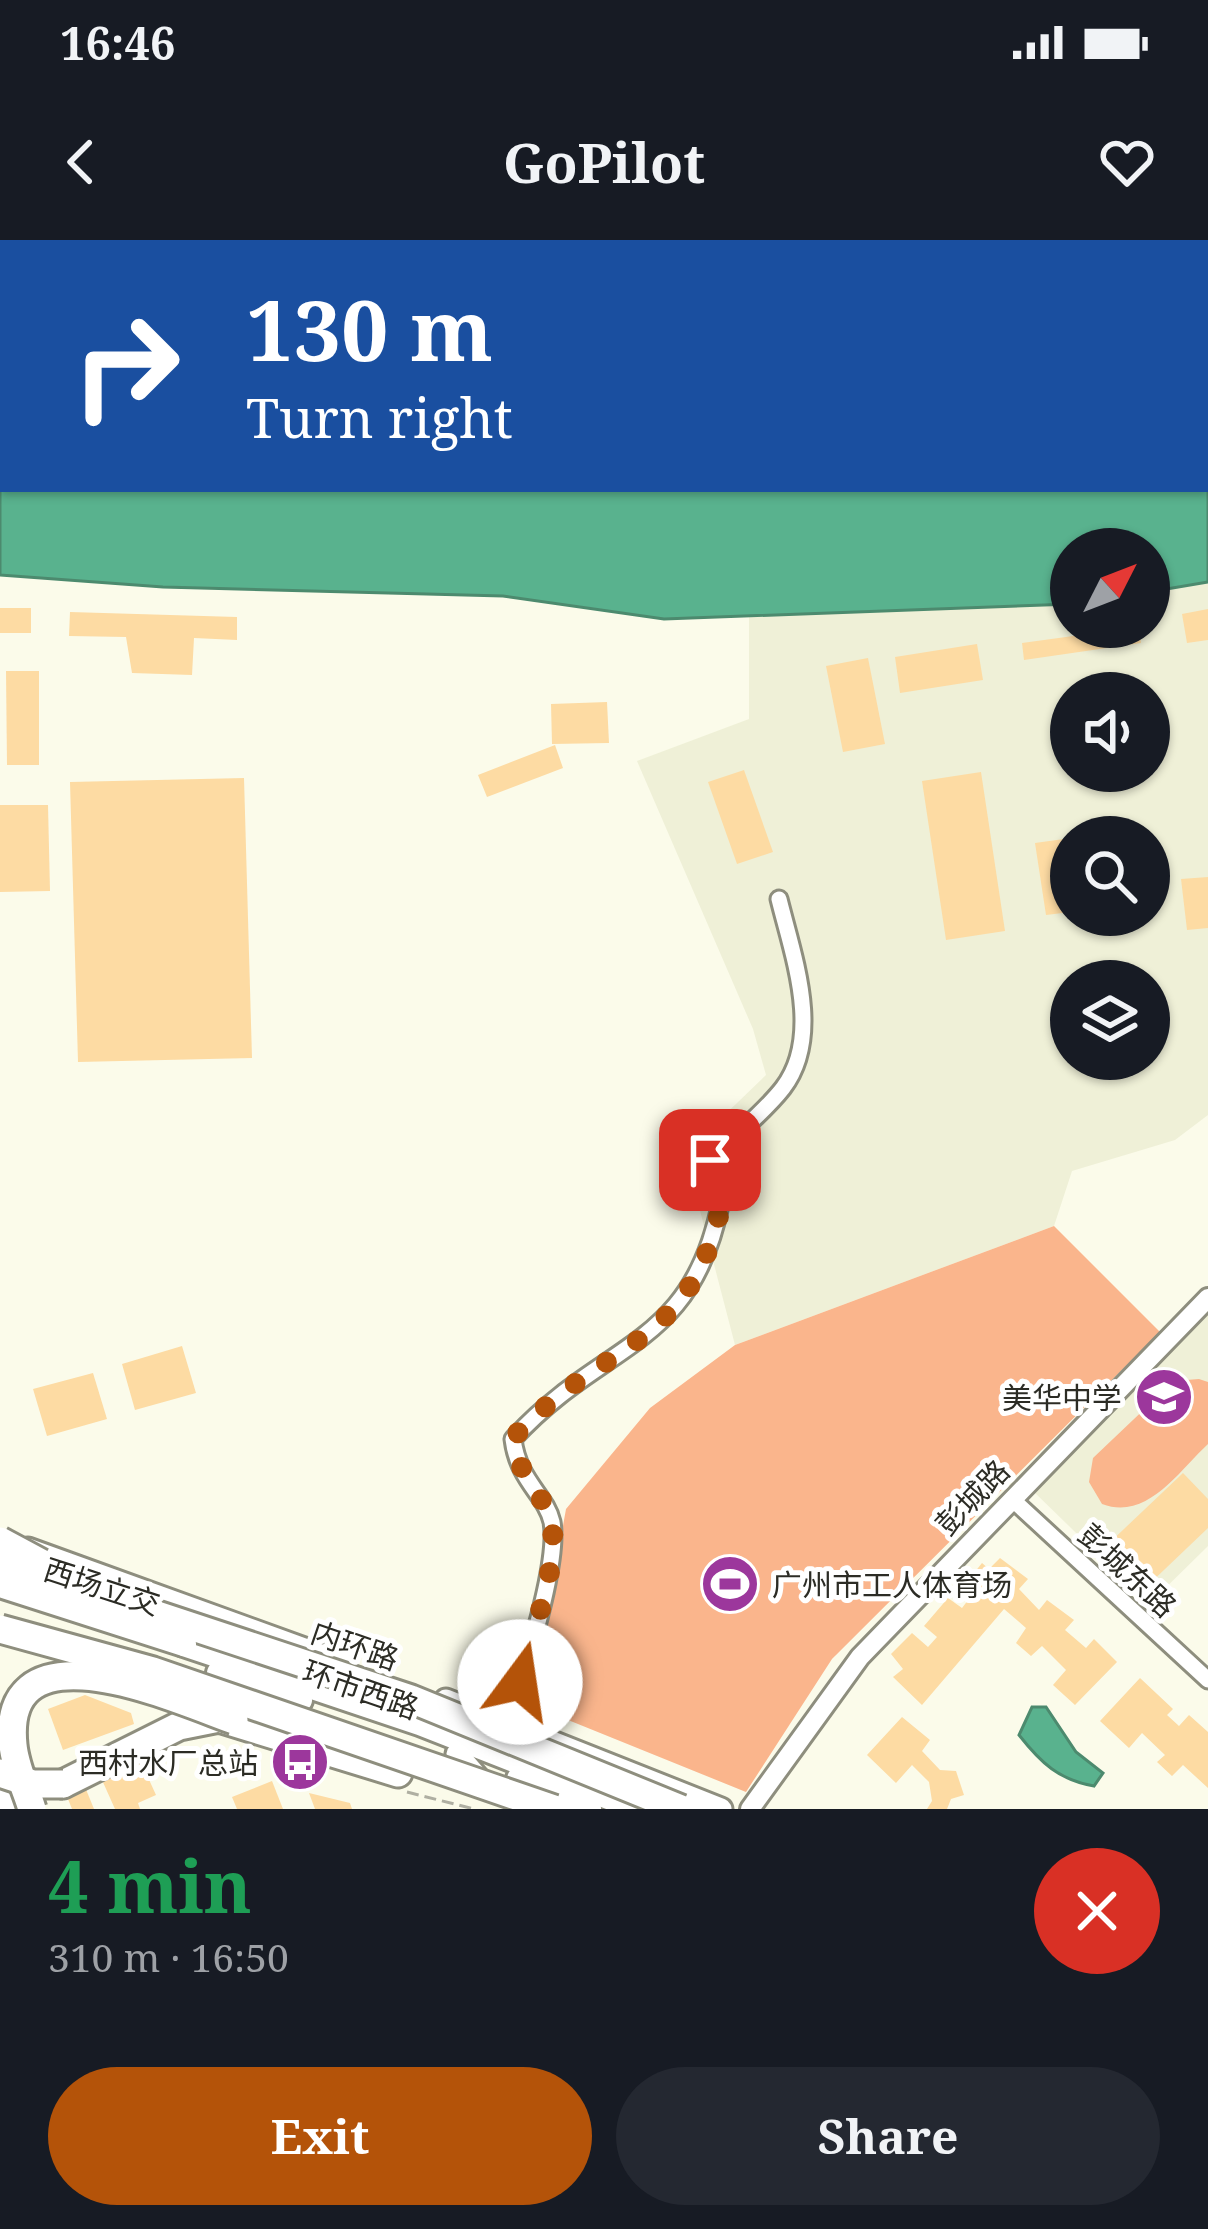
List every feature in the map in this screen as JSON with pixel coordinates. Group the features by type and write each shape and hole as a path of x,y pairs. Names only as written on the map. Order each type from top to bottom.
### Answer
{"highway":[{"path":"0,1540 57,1570 411,1699"},
{"name":"内环路","path":"0,1568 411,1699 676,1798"},
{"path":"0,1631 152,1671 554,1809"},
{"path":"35,1809 13,1746 15,1718 31,1691 56,1675 112,1679 527,1809"},
{"path":"0,1773 33,1784 63,1784 179,1726 235,1720"},
{"path":"2,1726 35,1809"},
{"path":"0,1791 7,1809"}],"main road":[{"path":"0,1540 309,1659 442,1717 503,1755"},
{"path":"0,1568 510,1723 676,1798 717,1808"},
{"name":"西场立交","path":"0,1585 181,1652"},
{"name":"西场立交","path":"0,1602 181,1652"},
{"path":"0,1631 202,1691 484,1804 527,1809"},
{"path":"2,1726 30,1683 74,1652"},
{"name":"环市西路","path":"181,1652 286,1696 600,1804 638,1809"},
{"name":"环市西路","path":"181,1652 503,1755 600,1804"},
{"path":"202,1691 286,1696"},
{"path":"457,1754 484,1804"},
{"path":"600,1804 676,1798"}],"street":[{"path":"503,1755 550,1559 552,1519 516,1466 513,1438 591,1370 662,1324 698,1280 722,1201 708,1177 710,1160 784,1087 801,1051 801,991 779,899"},
{"name":"彭城路","path":"750,1809 860,1658 1208,1298"},
{"name":"彭城东路","path":"1012,1499 1208,1681"},
{"path":"39,1642 37,1607 56,1586"}],"path":[{"path":"402,1790 484,1804"}],"shaded area":[{"path":"0,492 1208,492 1208,582 1170,588 1170,528 1050,528 1050,605 664,619 503,596 163,587 0,575"},
{"path":"1208,582 1208,1115 1175,1140 1072,1171 1054,1226 735,1345 685,1153 766,1075 753,1029 637,761 749,719 749,616 1050,605 1050,648 1170,648 1170,588"},
{"name":"广州市工人体育场","path":"1054,1226 1160,1332 832,1659 746,1792 531,1705 566,1509 650,1408 735,1345"},
{"name":"美华中学","path":"1208,1306 1208,1546 1149,1604 1030,1488"},
{"path":"1174,1381 1208,1382 1208,1444 1147,1500 1133,1506 1102,1504 1089,1482 1093,1458"},
{"path":"1032,1707 1046,1707 1076,1752 1103,1773 1094,1786 1052,1769 1019,1735"}],"building":[{"path":"0,608 31,608 31,633 0,633"},
{"path":"1208,609 1208,640 1187,643 1182,614"},
{"path":"70,612 237,617 237,640 194,638 192,675 132,673 126,637 69,636"},
{"path":"1050,639 1050,648 1107,648 1024,660 1022,643"},
{"path":"977,644 983,680 900,693 895,657"},
{"path":"868,658 885,744 843,752 826,666"},
{"path":"6,671 39,671 39,765 7,765"},
{"path":"607,702 609,743 552,744 551,704"},
{"path":"555,745 563,768 487,797 478,775"},
{"path":"744,770 773,852 737,864 708,782"},
{"path":"981,772 1005,931 946,940 922,781"},
{"path":"244,778 252,1058 78,1062 70,782"},
{"path":"0,805 48,805 50,891 0,892"},
{"path":"1050,841 1050,915 1046,915 1035,843"},
{"path":"1208,877 1208,928 1187,930 1181,879"},
{"path":"182,1346 196,1393 135,1410 122,1364"},
{"path":"93,1373 107,1419 47,1436 33,1389"},
{"path":"1183,1473 1208,1499 1208,1528 1144,1589 1105,1547"},
{"path":"1000,1558 1028,1579 1019,1589 1039,1610 1047,1600 1074,1620 1065,1630 1086,1648 1094,1639 1117,1662 1075,1705 1053,1685 1066,1670 1042,1646 1031,1656 1016,1643 1026,1628 1004,1609 922,1705 893,1677 903,1669 891,1654 912,1633 928,1647 937,1637 924,1626 948,1598 962,1608 972,1595 962,1588 982,1563 989,1569"},
{"path":"1140,1678 1173,1709 1167,1715 1179,1726 1189,1715 1208,1732 1208,1788 1183,1765 1172,1776 1157,1762 1165,1755 1142,1733 1129,1748 1100,1721"},
{"path":"85,1695 131,1713 134,1724 63,1750 48,1709"},
{"path":"902,1717 930,1740 922,1751 940,1770 956,1771 964,1795 951,1799 947,1809 927,1809 932,1801 929,1782 912,1765 896,1783 867,1755"},
{"path":"141,1762 156,1795 138,1803 140,1809 115,1809 102,1780"},
{"path":"272,1781 283,1809 237,1809 232,1797"},
{"path":"83,1782 94,1809 72,1809 64,1789"},
{"path":"309,1793 350,1803 352,1809 315,1809"}],"place":[{"name":"美华中学","path":"1164,1397"},
{"name":"广州市工人体育场","path":"730,1584"},
{"name":"西村水厂总站","path":"300,1762"}],"route":[{"path":"520,1682 550,1559 552,1519 516,1466 513,1438 539,1410 679,1308 698,1280 714,1240 722,1201 708,1177 710,1160"}]}
